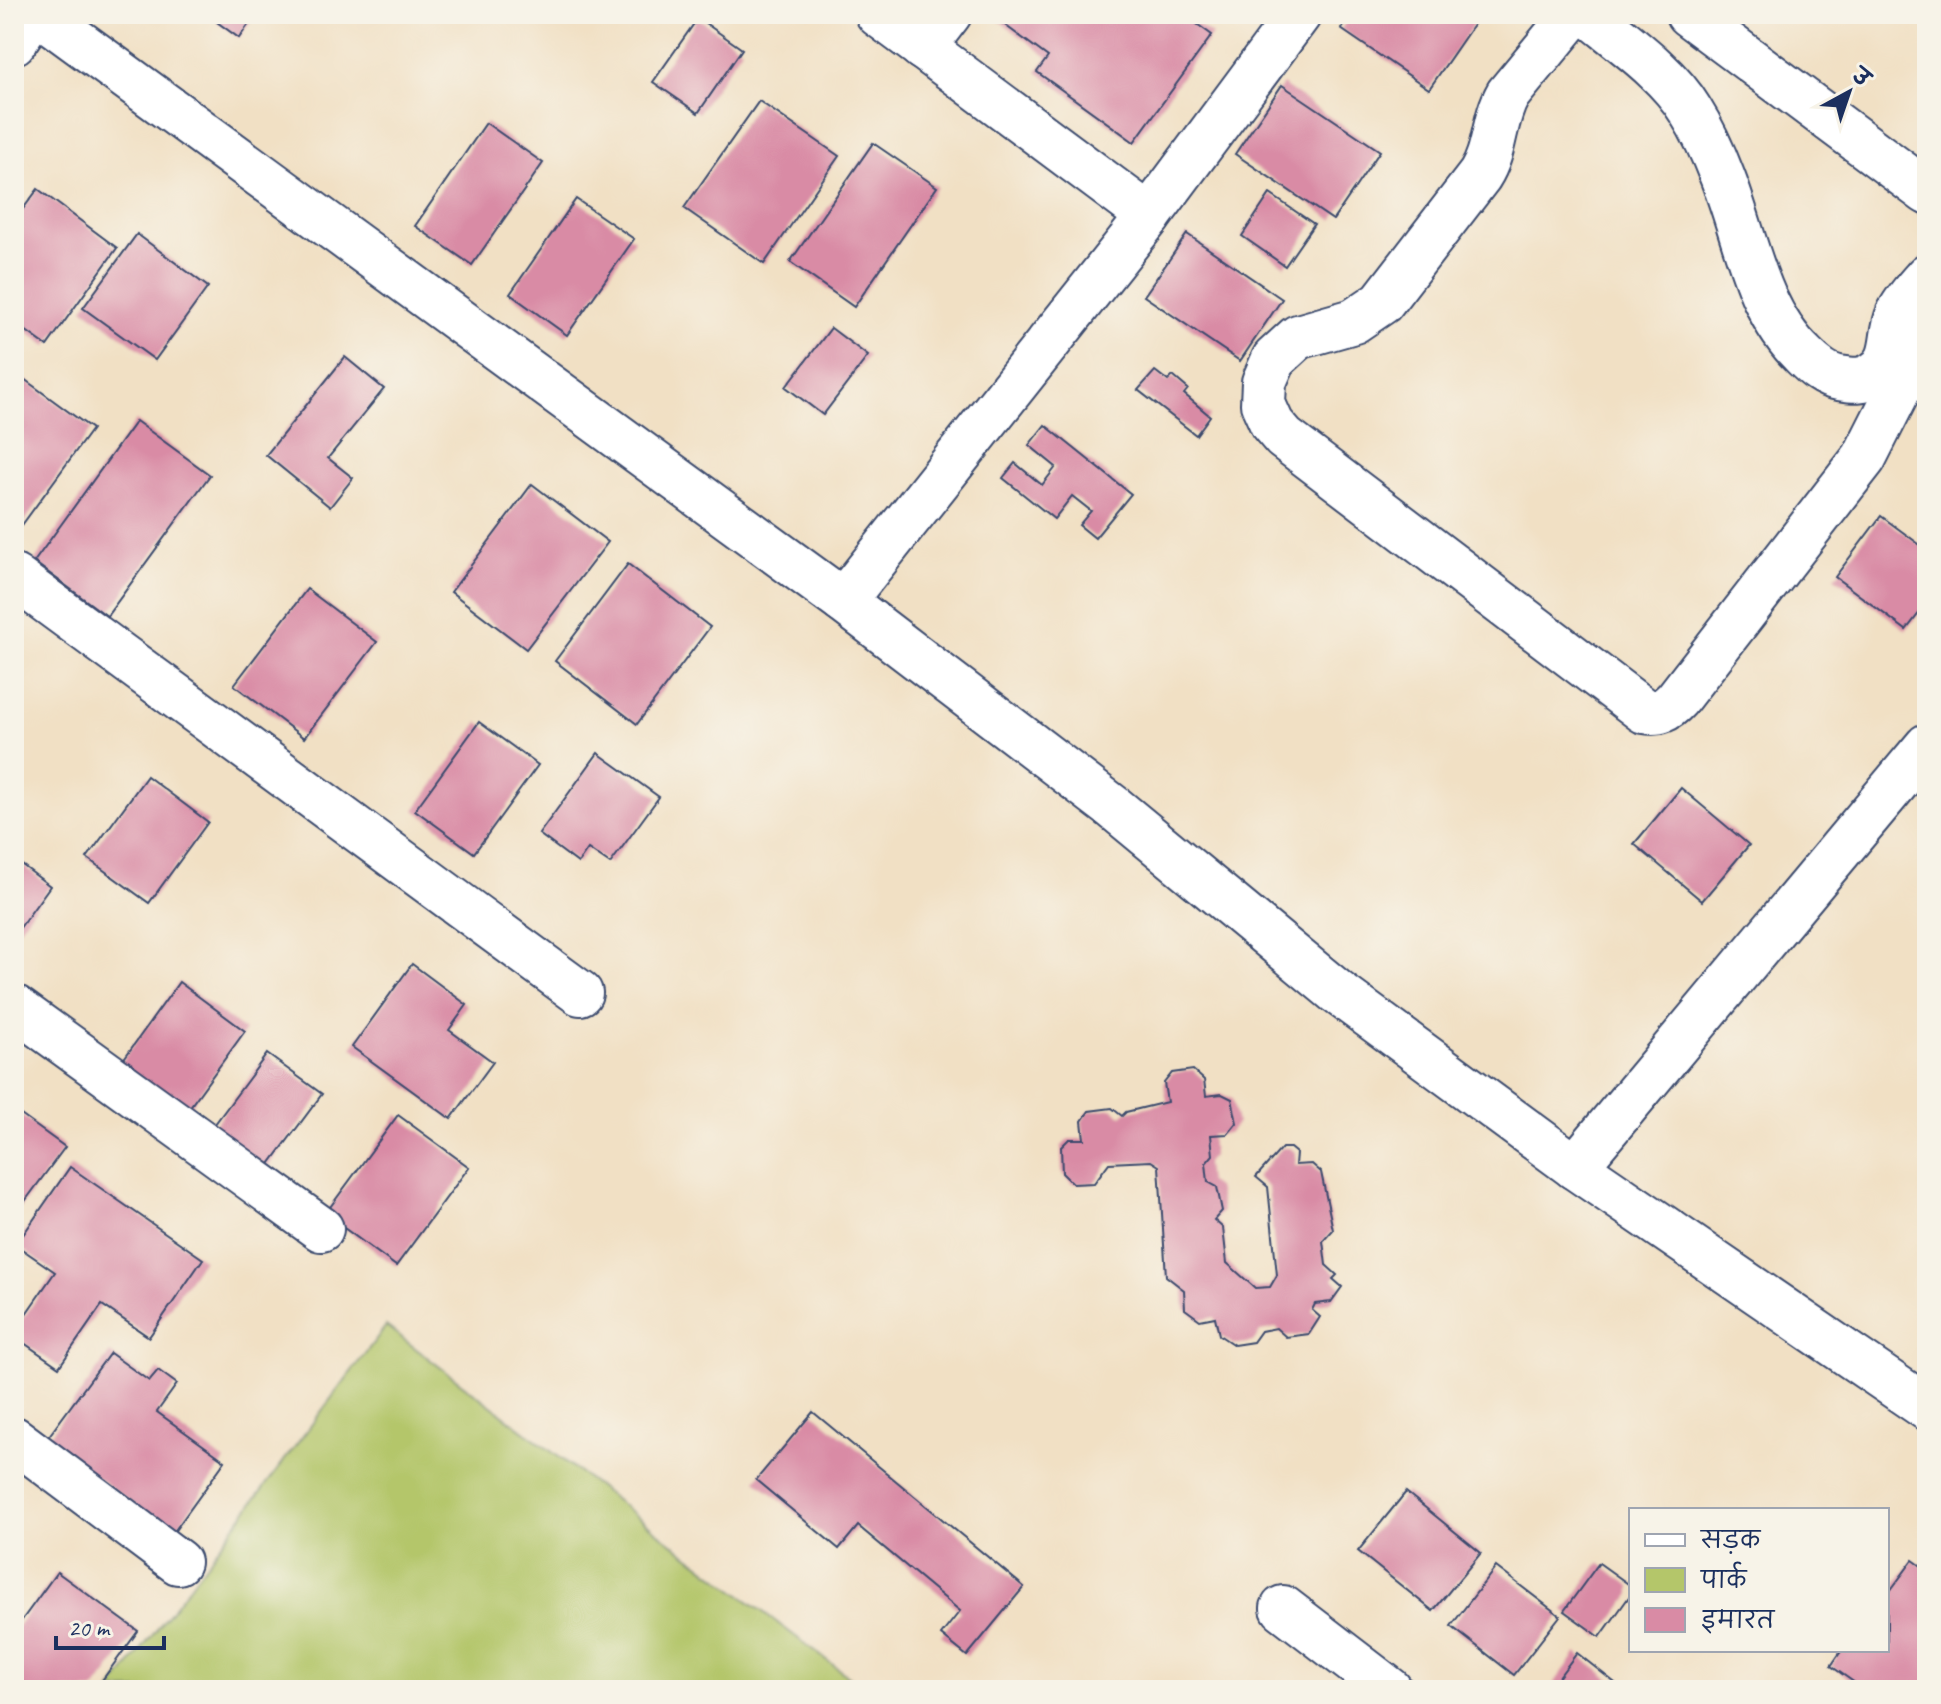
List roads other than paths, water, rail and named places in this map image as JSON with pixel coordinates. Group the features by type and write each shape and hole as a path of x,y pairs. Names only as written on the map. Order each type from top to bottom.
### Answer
{"street":[{"path":"14,42 33,14"},
{"path":"40,14 843,601 1113,807 1337,992 1575,1167 1927,1408"},
{"path":"878,14 936,31 1149,216"},
{"path":"843,601 1149,216 1299,14"},
{"path":"1574,14 1508,94 1496,121 1491,153 1480,175 1382,302 1354,321 1298,337 1274,359 1264,382 1263,404 1272,424 1284,438 1644,711 1653,713 1668,709 1677,699 1864,458 1909,369 1927,342"},
{"path":"1589,14 1658,71 1690,109 1722,175 1758,285 1790,343 1815,367 1833,377 1856,381 1872,376 1891,355 1897,317 1927,276"},
{"path":"1688,14 1927,192"},
{"path":"14,577 580,993"},
{"path":"1575,1167 1927,746"},
{"path":"14,1007 321,1229"},
{"path":"14,1439 178,1562"},
{"path":"1283,1608 1390,1690"}]}
